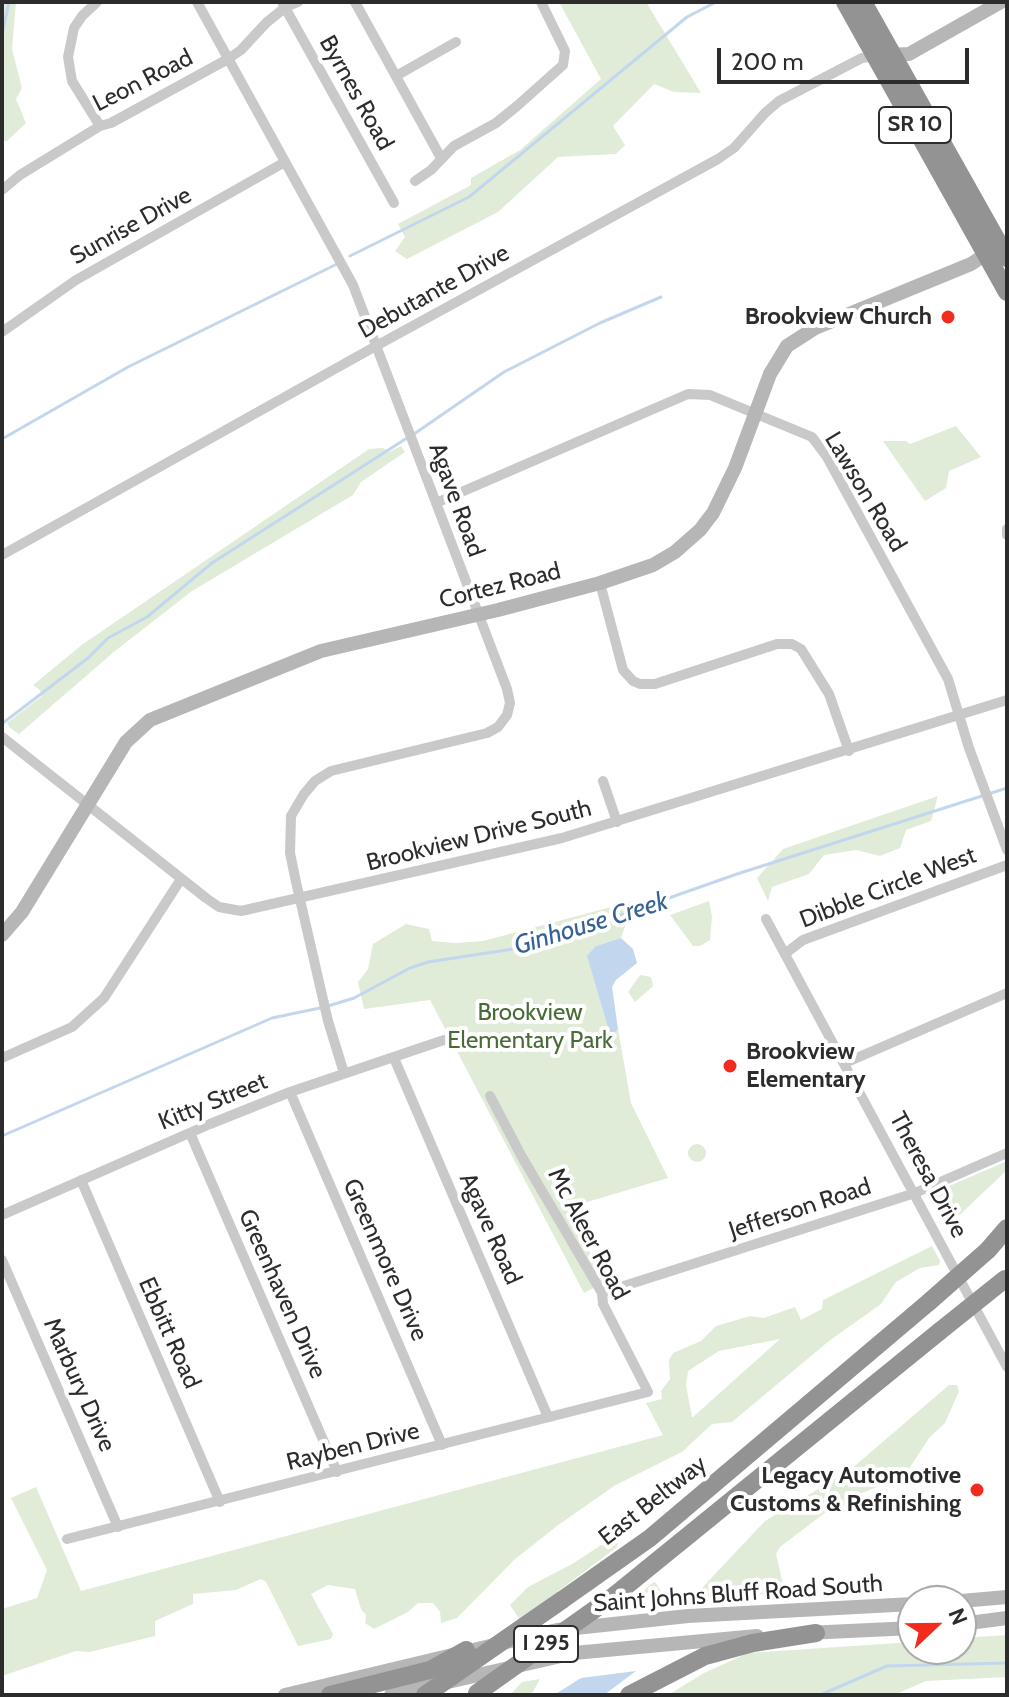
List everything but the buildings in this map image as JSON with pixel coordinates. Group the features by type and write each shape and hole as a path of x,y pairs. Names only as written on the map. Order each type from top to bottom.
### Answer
{"highway":[{"name":"SR 10","path":"845,2 885,55 997,252 1007,292"},
{"name":"SR 10","path":"863,2 885,55 973,231 997,252"},
{"path":"997,252 991,251 1001,263 1007,265"},
{"name":"East Beltway","path":"425,1695 650,1538 929,1302 1007,1231"},
{"name":"East Beltway","path":"475,1694 615,1595 1006,1278"},
{"path":"629,1695 680,1666 714,1653 816,1633"},
{"path":"330,1695 430,1670 466,1650"}],"street":[{"path":"97,2 74,28 68,57 72,81 100,126"},
{"name":"Agave Road","path":"197,2 353,285 510,703 507,715 498,727 487,733 331,771 315,781 291,816 290,853 328,1021 344,1073"},
{"name":"Leon Road","path":"2,190 20,175 100,126 111,123 228,59 284,5 298,2"},
{"path":"355,2 441,158"},
{"path":"415,181 431,170 454,146 507,115 563,65 565,51 541,2"},
{"path":"885,55 909,54 1001,2"},
{"name":"Byrnes Road","path":"284,5 394,203"},
{"path":"396,76 456,42"},
{"name":"Debutante Drive","path":"2,555 718,159 734,148 779,101 862,58 885,55"},
{"name":"Sunrise Drive","path":"2,332 76,280 285,162"},
{"name":"Cortez Road","path":"2,935 22,912 135,731 159,715 321,651 600,583 653,565 675,552 700,530 713,513 779,356 799,336 997,252"},
{"name":"Lawson Road","path":"436,503 688,394 710,395 803,432 818,444 948,679 974,762 1007,850"},
{"path":"600,583 623,670 633,681 655,684 777,644 792,644 801,649 829,694 849,751"},
{"name":"Brookview Drive South","path":"2,737 219,907 241,911 562,838 1007,700"},
{"path":"603,781 617,822"},
{"name":"Dibble Circle West","path":"786,953 803,940 1007,865"},
{"path":"2,1058 72,1027 104,998 181,879"},
{"name":"Theresa Drive","path":"766,919 1007,1367"},
{"path":"845,1063 1007,993"},
{"name":"Kitty Street","path":"2,1215 290,1092 444,1040"},
{"name":"Agave Road","path":"394,1058 548,1417"},
{"name":"Greenmore Drive","path":"290,1092 442,1445"},
{"name":"Mc Aleer Road","path":"490,1096 602,1293 603,1304 648,1392"},
{"name":"Greenhaven Drive","path":"190,1133 337,1472"},
{"name":"Jefferson Road","path":"602,1293 915,1193 1007,1153"},
{"name":"Ebbitt Road","path":"81,1180 220,1502"},
{"name":"Marbury Drive","path":"2,1260 118,1527"},
{"name":"Rayben Drive","path":"67,1539 648,1392"},
{"path":"977,1600 1007,1597"},
{"name":"Saint Johns Bluff Road South","path":"285,1695 557,1630 617,1622 897,1605"},
{"path":"977,1622 1007,1618"},
{"name":"Saint Johns Bluff Road South","path":"391,1695 574,1653 671,1642 897,1629"}],"green space":[{"path":"2,2 16,2 12,49 22,88 16,99 26,123 6,142 2,137"},
{"path":"559,2 646,2 701,93 674,92 654,84 613,126 625,145 616,154 558,157 498,212 407,259 395,251 405,237 398,224 471,185 471,178 520,150 601,79"},
{"path":"956,426 981,457 949,471 946,488 925,501 883,441 906,441 910,444"},
{"path":"401,446 405,452 361,482 353,495 192,591 115,651 19,734 9,727 7,723 42,696 33,685 83,644 369,449 383,448 389,452"},
{"path":"938,796 931,821 906,830 900,848 880,856 856,850 824,855 809,874 772,887 768,901 757,878 783,849"},
{"name":"Brookview Elementary Park","path":"634,901 621,938 596,946 601,998 611,1036 618,1029 631,1103 668,1178 567,1208 605,1282 584,1293 430,1000 364,1009 358,982 368,969 373,944 406,924 429,929 432,941 483,941"},
{"path":"709,901 712,917 710,940 693,946 670,915"},
{"path":"640,975 651,977 653,986 635,1002 628,992"},
{"path":"697,1144 706,1153 697,1162 688,1153"},
{"path":"1007,1161 1007,1170 948,1226 931,1194"},
{"path":"932,1246 940,1261 939,1265 920,1268 896,1282 881,1304 829,1341 732,1422 712,1424 682,1452 614,1486 557,1526 514,1560 457,1618 441,1623 440,1612 433,1603 418,1603 408,1612 374,1629 365,1623 366,1615 355,1589 328,1585 311,1594 333,1634 331,1639 298,1646 266,1582 261,1579 236,1590 193,1594 193,1604 155,1621 155,1636 90,1652 76,1651 2,1676 2,1609 37,1598 47,1570 11,1498 36,1487 81,1591 663,1435 646,1403 662,1399 661,1391 670,1379 669,1360 673,1353 701,1341 716,1326 750,1316 764,1318 795,1307 801,1320 822,1309 823,1300","holes":["780,1339 693,1417 686,1386 688,1371 719,1351"]},
{"path":"949,1385 957,1385 959,1391 945,1423 929,1438 905,1475 860,1494 835,1513 826,1512 780,1547 776,1554 784,1589 782,1593 699,1599 699,1591 765,1521 850,1470"},
{"path":"619,1539 617,1547 520,1620 510,1605 528,1587 606,1542"},
{"path":"654,1582 665,1597 629,1602"},
{"path":"1007,1635 1007,1677 926,1681 894,1695 668,1695 704,1673 748,1653 897,1643 897,1665 977,1665 977,1637"},
{"path":"540,1679 533,1692 510,1695 522,1682"}],"water":[{"path":"621,938 633,949 637,963 612,987 618,1029 611,1037 587,956 596,946"},
{"path":"636,1671 604,1695 554,1695 581,1678"}],"waterway":[{"path":"2,34 9,2"},
{"path":"350,256 469,197 687,17 716,2"},
{"path":"2,439 128,367 337,264"},
{"path":"414,434 504,372 600,323 661,297"},
{"path":"3,723 88,658 108,638 147,617 212,563 407,438"},
{"name":"Ginhouse Creek","path":"328,1006 354,998 410,968 428,962 533,946 737,874 1007,788"},
{"name":"Ginhouse Creek","path":"2,1136 272,1018 320,1008"},
{"path":"820,1695 887,1666 1007,1663"}],"place":[{"name":"Brookview Church","path":"948,317"},
{"name":"Brookview Elementary","path":"730,1066"},
{"name":"Legacy Automotive Customs & Refinishing","path":"977,1490"}]}
